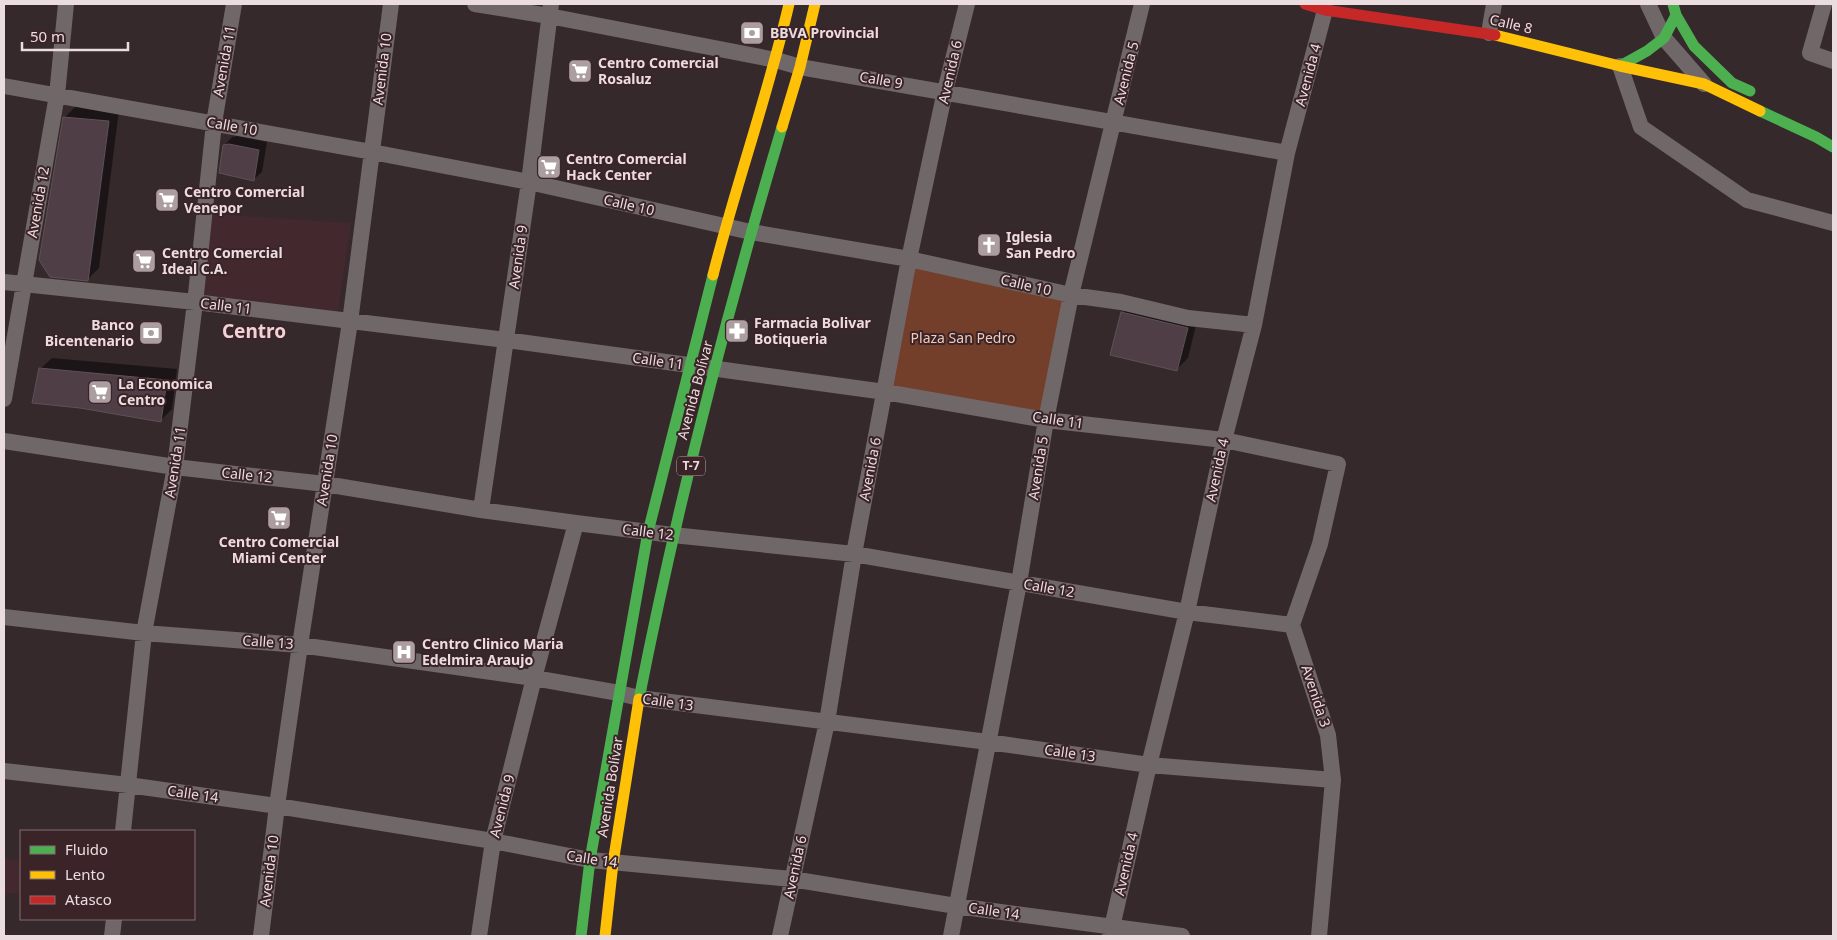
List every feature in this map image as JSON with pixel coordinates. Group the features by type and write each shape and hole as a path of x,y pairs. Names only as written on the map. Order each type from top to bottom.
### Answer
{"main road":[{"name":"Avenida Bolívar","path":"581,936 590,860 648,532 725,226 776,60 789,4"},
{"name":"Avenida Bolívar","path":"605,936 639,698 673,535 751,232 800,67 815,4"},
{"name":"Calle 8","path":"1305,4 1489,34 1704,84 1816,137 1833,147"},
{"path":"1620,66 1647,51 1664,38 1675,10"},
{"path":"1675,10 1694,46 1732,84 1758,95"}],"street":[{"name":"Avenida 12","path":"4,399 56,95 66,4"},
{"name":"Avenida 11","path":"123,830 144,633 175,467 214,123 234,4"},
{"name":"Avenida 10","path":"261,936 300,645 350,322 390,4"},
{"name":"Calle 9","path":"475,4 550,10 800,67 945,91 1288,153"},
{"name":"Avenida 6","path":"780,936 826,722 854,554 909,259 945,91 967,4"},
{"name":"Avenida 5","path":"951,936 1019,583 1046,420 1071,295 1142,4"},
{"path":"1489,34 1494,4"},
{"path":"1648,4 1664,38 1704,84"},
{"path":"1824,4 1810,53 1833,61"},
{"name":"Avenida 4","path":"1111,931 1149,764 1187,612 1224,440 1254,325 1288,153 1326,7"},
{"name":"Avenida 9","path":"481,510 529,182 550,10"},
{"path":"1620,66 1641,127 1747,200 1833,223"},
{"name":"Calle 10","path":"4,86 529,182 751,232 909,259 1071,295 1121,302 1188,318 1254,325"},
{"name":"Calle 11","path":"4,282 195,302 506,340 885,392 1046,420 1224,440 1338,464 1320,544 1292,625"},
{"name":"Calle 12","path":"4,441 175,467 325,484 481,510 576,523 854,554 1187,612 1292,625"},
{"name":"Avenida 9","path":"479,936 493,841 576,523"},
{"name":"Calle 13","path":"4,617 144,633 300,645 534,678 639,698 1149,764 1333,780"},
{"name":"Avenida 3","path":"1292,625 1328,735 1333,780 1319,936"},
{"name":"Calle 14","path":"4,771 128,785 277,806 493,841 590,860 792,879 1111,931 1182,936"},
{"path":"112,936 114,920"}],"shaded area":[{"path":"213,214 351,223 338,311 196,294"},
{"path":"4,858 20,861 20,893 4,893"}],"green space":[{"name":"Plaza San Pedro","path":"909,259 1071,295 1046,420 885,392"}],"building":[{"path":"63,117 109,121 88,281 50,277 39,260"},
{"path":"229,144 259,150 254,181 219,173 223,145"},
{"path":"1121,312 1188,328 1177,371 1110,355"},
{"name":"La Economica Centro","path":"39,368 167,380 161,422 80,408 32,403"}],"traffic: fast":[{"path":"1673,4 1676,15 1694,46 1732,83 1750,91"},
{"path":"1620,66 1647,51 1664,38 1676,15"},
{"path":"1760,111 1833,147"},
{"path":"639,699 686,483 741,269 782,127"},
{"path":"581,936 590,860 648,532 713,275"}],"traffic: slow":[{"path":"713,275 772,72 789,4"},
{"path":"782,127 800,67 815,4"},
{"path":"1495,35 1620,66 1704,84 1760,111"},
{"path":"605,936 613,863 639,699"}],"traffic: jam":[{"path":"1305,4 1325,10 1495,35"}],"place":[{"name":"BBVA Provincial","path":"752,33"},
{"name":"Centro Comercial Rosaluz","path":"580,71"},
{"name":"Centro Comercial Hack Center","path":"549,167"},
{"name":"Centro Comercial Venepor","path":"167,200"},
{"name":"Iglesia San Pedro","path":"989,245"},
{"name":"Centro Comercial Ideal C.A.","path":"144,261"},
{"name":"Farmacia Bolivar Botiqueria","path":"737,331"},
{"name":"Banco Bicentenario","path":"151,333"},
{"name":"La Economica Centro","path":"100,392"},
{"name":"Centro Comercial Miami Center","path":"279,518"},
{"name":"Centro Clinico Maria Edelmira Araujo","path":"404,652"}],"district":[{"name":"Centro","path":"254,331"}]}
